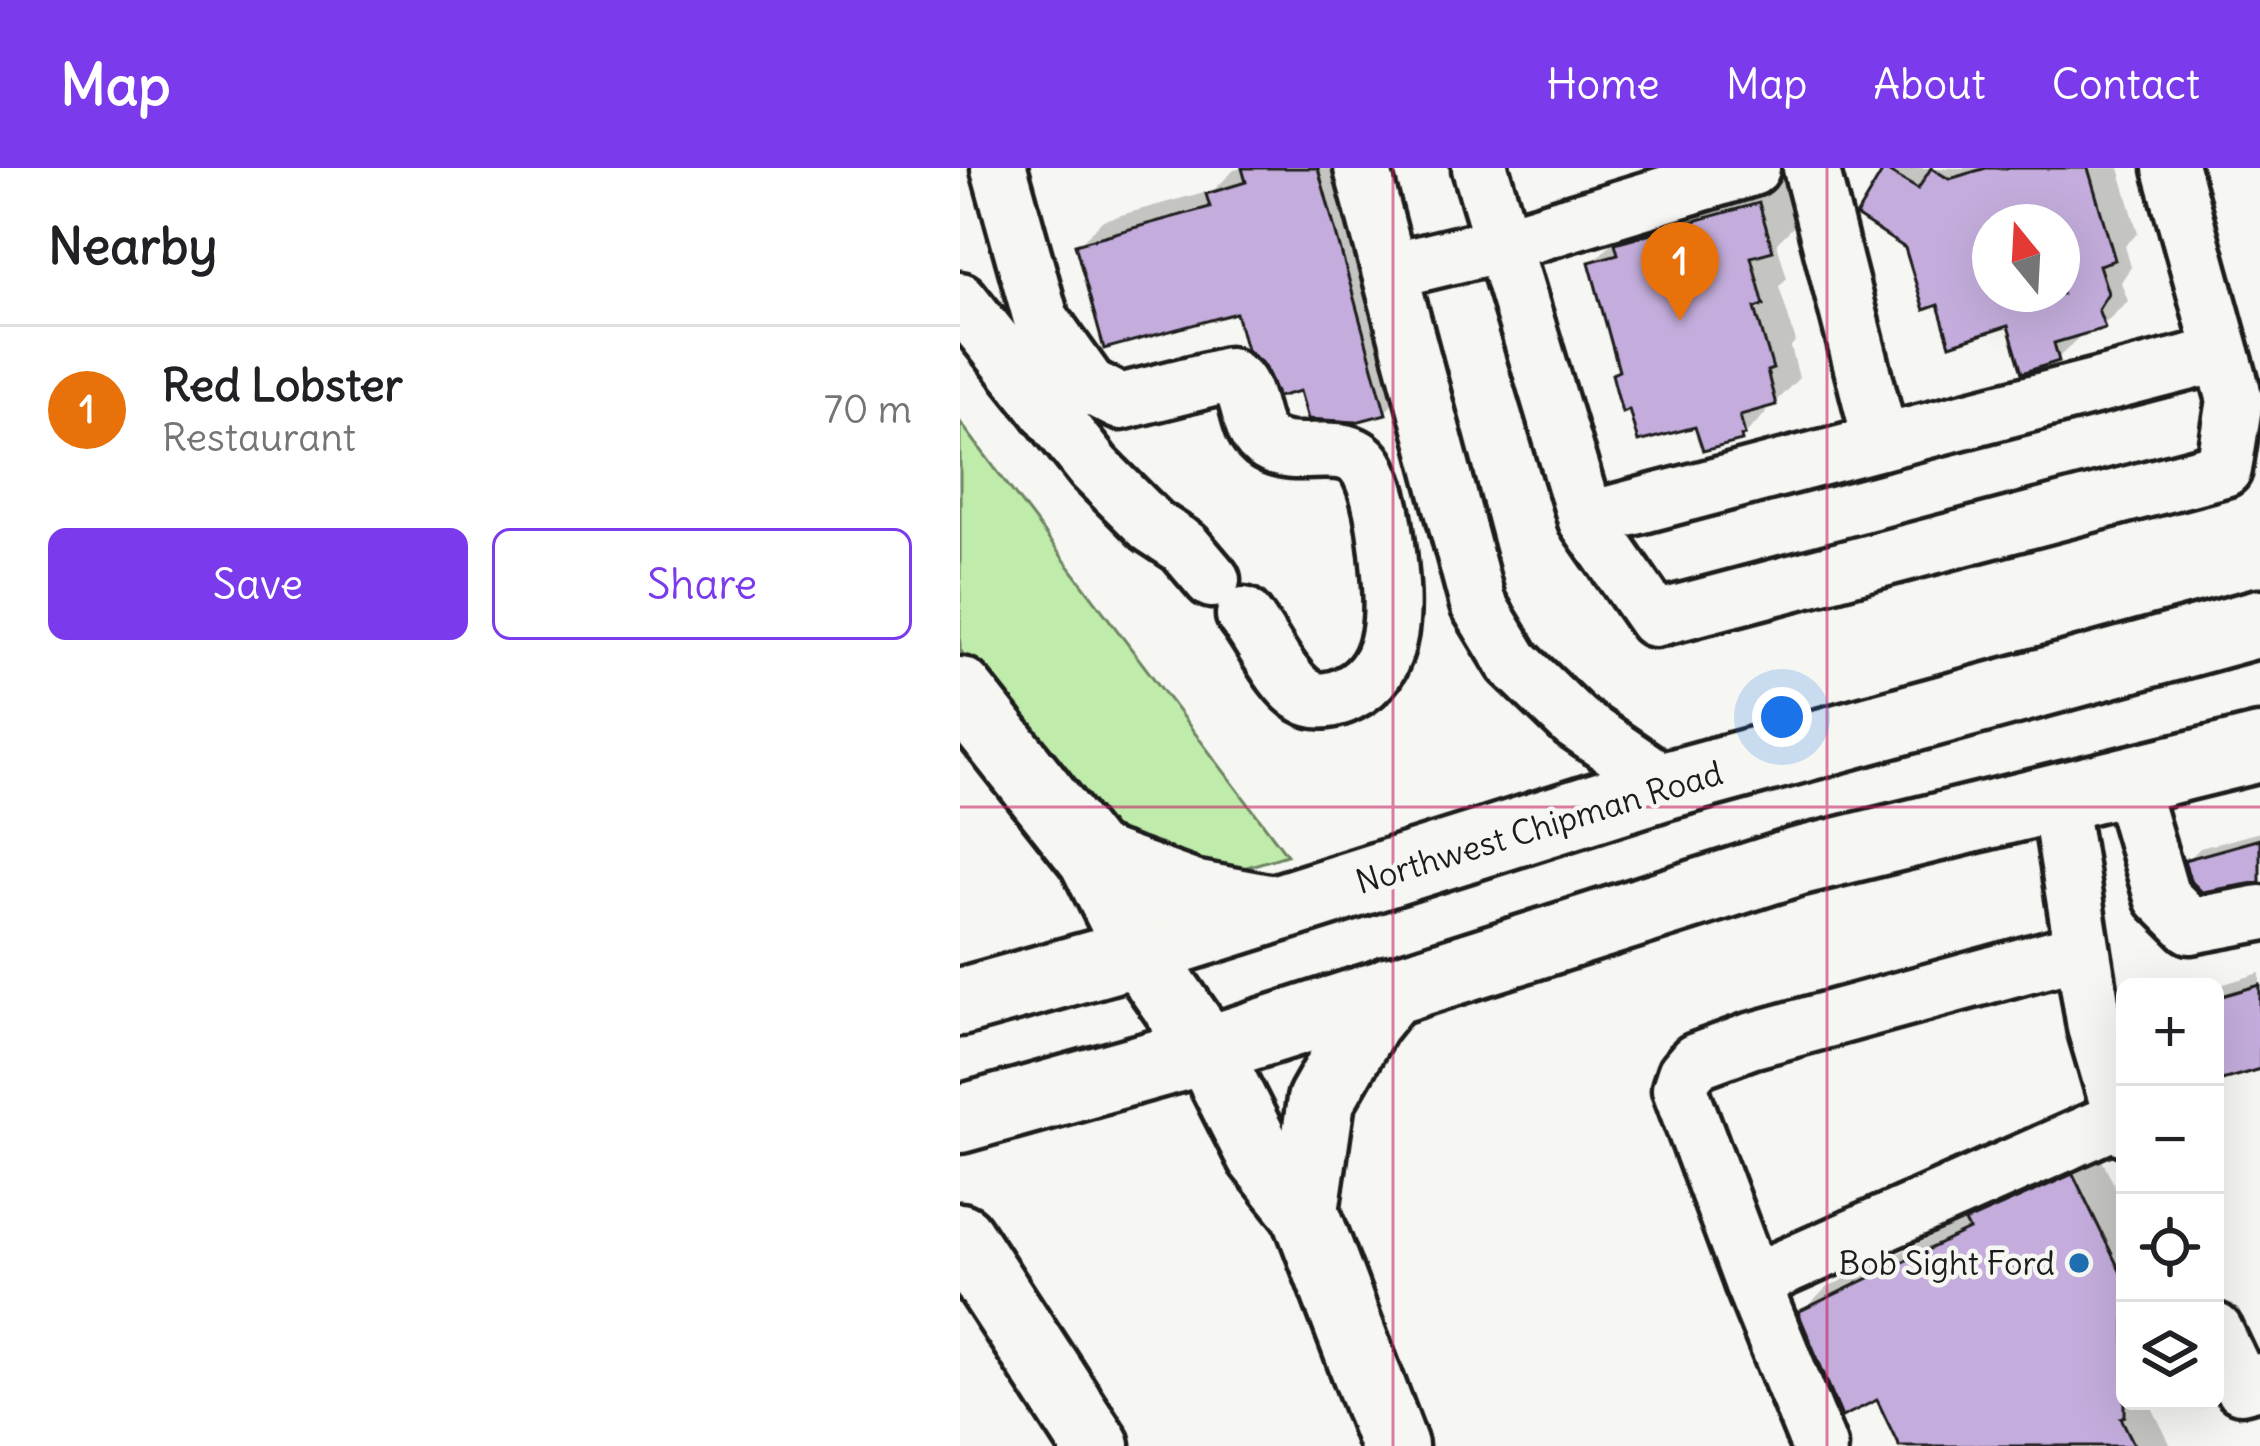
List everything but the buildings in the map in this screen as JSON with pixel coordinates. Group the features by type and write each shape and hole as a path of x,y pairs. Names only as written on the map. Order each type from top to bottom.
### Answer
{"main road":[{"name":"Northwest Chipman Road","path":"960,1003 1139,952 1666,785 2260,623"},
{"path":"960,692 1092,858 1139,952 1207,1049 1260,1155 1304,1211 1394,1446"},
{"path":"960,1119 1207,1049 1796,862 2260,748"},
{"path":"1092,858 1192,894 1272,909"},
{"path":"1304,1211 1321,1100 1366,1021 1391,990"},
{"path":"972,1256 1096,1446"}],"street":[{"path":"960,300 1094,468 1152,526 1184,547 1304,696 1319,701 1341,697 1374,675 1392,617 1392,595 1384,521 1370,472 1359,456 1272,447 1262,440 1240,385 1228,374 1120,402 1089,386 1041,319 999,168"},
{"path":"1362,168 1478,604 1513,662 1575,722 1666,785"},
{"path":"1480,168 1586,520 1655,619 2224,469 2234,400 2171,168"},
{"path":"1390,272 1502,244 1752,168"},
{"path":"1810,168 1881,442"},
{"path":"1586,520 2222,354"},
{"path":"2128,780 2162,897 2191,926 2260,913"},
{"path":"2058,798 2095,1027 2116,1099"},
{"path":"1820,1446 1680,1090 1685,1074 1696,1061 1750,1041 2081,950"},
{"path":"1752,1282 2116,1126"},
{"path":"2224,1347 2254,1399"}],"green space":[{"path":"960,422 1287,855 1210,878 1122,840 1076,798 960,650"}],"place":[{"name":"Red Lobster","path":"1680,321"},
{"name":"Bob Sight Ford","path":"2079,1263"}]}
